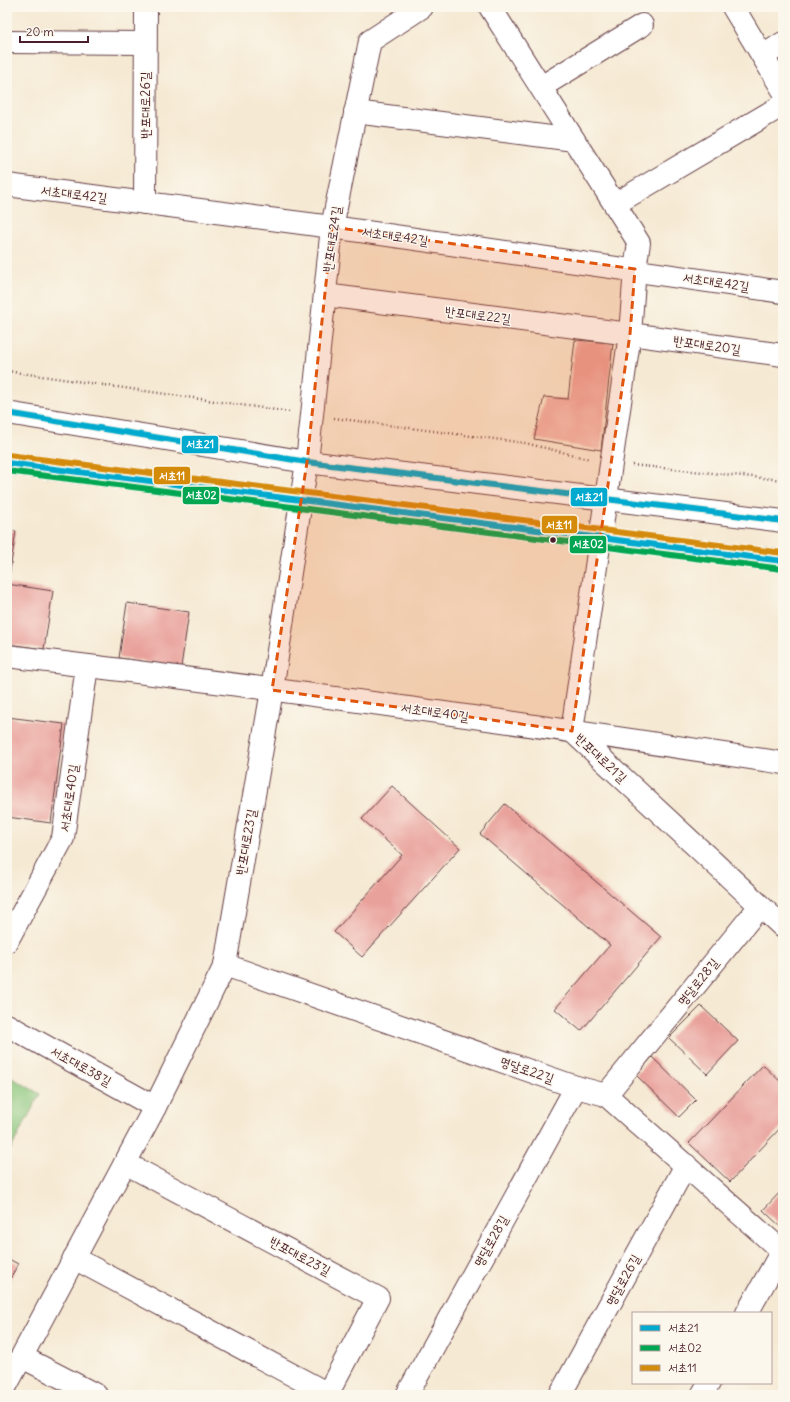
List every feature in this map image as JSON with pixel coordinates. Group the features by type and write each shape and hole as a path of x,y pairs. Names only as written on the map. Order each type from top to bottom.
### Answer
{"street":[{"name":"반포대로26길","path":"145,203 146,7"},
{"name":"반포대로24길","path":"300,500 307,462 332,227 370,41 422,7"},
{"path":"490,7 639,243 635,269 630,334 607,500"},
{"path":"733,7 783,90"},
{"path":"541,87 642,26"},
{"path":"7,42 145,43"},
{"path":"763,56 783,43"},
{"path":"615,204 783,105"},
{"path":"356,112 574,140"},
{"name":"서초대로42길","path":"7,185 332,227 635,269 783,292"},
{"name":"반포대로22길","path":"325,295 630,334"},
{"name":"반포대로20길","path":"630,334 783,355"},
{"path":"7,413 307,462 783,521"},
{"path":"7,463 783,561"},
{"name":"반포대로23길","path":"7,1384 156,1107 225,965 272,690 300,500"},
{"name":"반포대로21길","path":"607,500 572,730 783,927"},
{"name":"서초대로40길","path":"7,656 572,730 783,763"},
{"name":"서초대로40길","path":"7,941 63,838 87,666"},
{"name":"명달로28길","path":"606,1095 760,906"},
{"name":"명달로22길","path":"225,965 576,1087 606,1095 782,1251"},
{"name":"서초대로38길","path":"7,1025 156,1107"},
{"name":"명달로28길","path":"407,1395 576,1087"},
{"name":"반포대로23길","path":"74,1258 327,1394 378,1298 126,1163"},
{"name":"명달로26길","path":"560,1395 686,1165"},
{"path":"749,1312 782,1251"},
{"path":"22,1356 96,1395"},
{"path":"702,1395 708,1384"}],"path":[{"path":"7,371 312,415 525,443 565,454 612,463 783,480"}],"highlighted area":[{"path":"332,227 635,269 630,334 572,731 272,690 307,462"}],"green space":[{"path":"7,1075 40,1094 7,1156"}],"building":[{"path":"575,340 613,343 601,450 534,439 544,397 568,399"},
{"path":"7,530 16,531 9,577 7,577"},
{"path":"7,584 53,591 44,649 7,644"},
{"path":"127,603 189,612 181,667 119,658"},
{"path":"7,717 64,724 51,823 7,817"},
{"path":"392,786 460,848 362,957 334,932 402,855 362,819"},
{"path":"505,804 661,937 581,1031 555,1009 610,945 480,834"},
{"path":"701,1006 738,1041 707,1074 669,1038"},
{"path":"652,1057 696,1100 679,1117 636,1075"},
{"path":"763,1065 783,1084 783,1125 730,1182 689,1143"},
{"path":"783,1189 783,1229 763,1210"},
{"path":"7,1258 18,1264 7,1285"}],"transit line":[{"name":"서초21","path":"7,413 307,462 783,521"},
{"name":"서초11","path":"8,455 783,553"},
{"name":"서초21","path":"7,463 783,561"},
{"name":"서초02","path":"7,471 782,569"}]}
